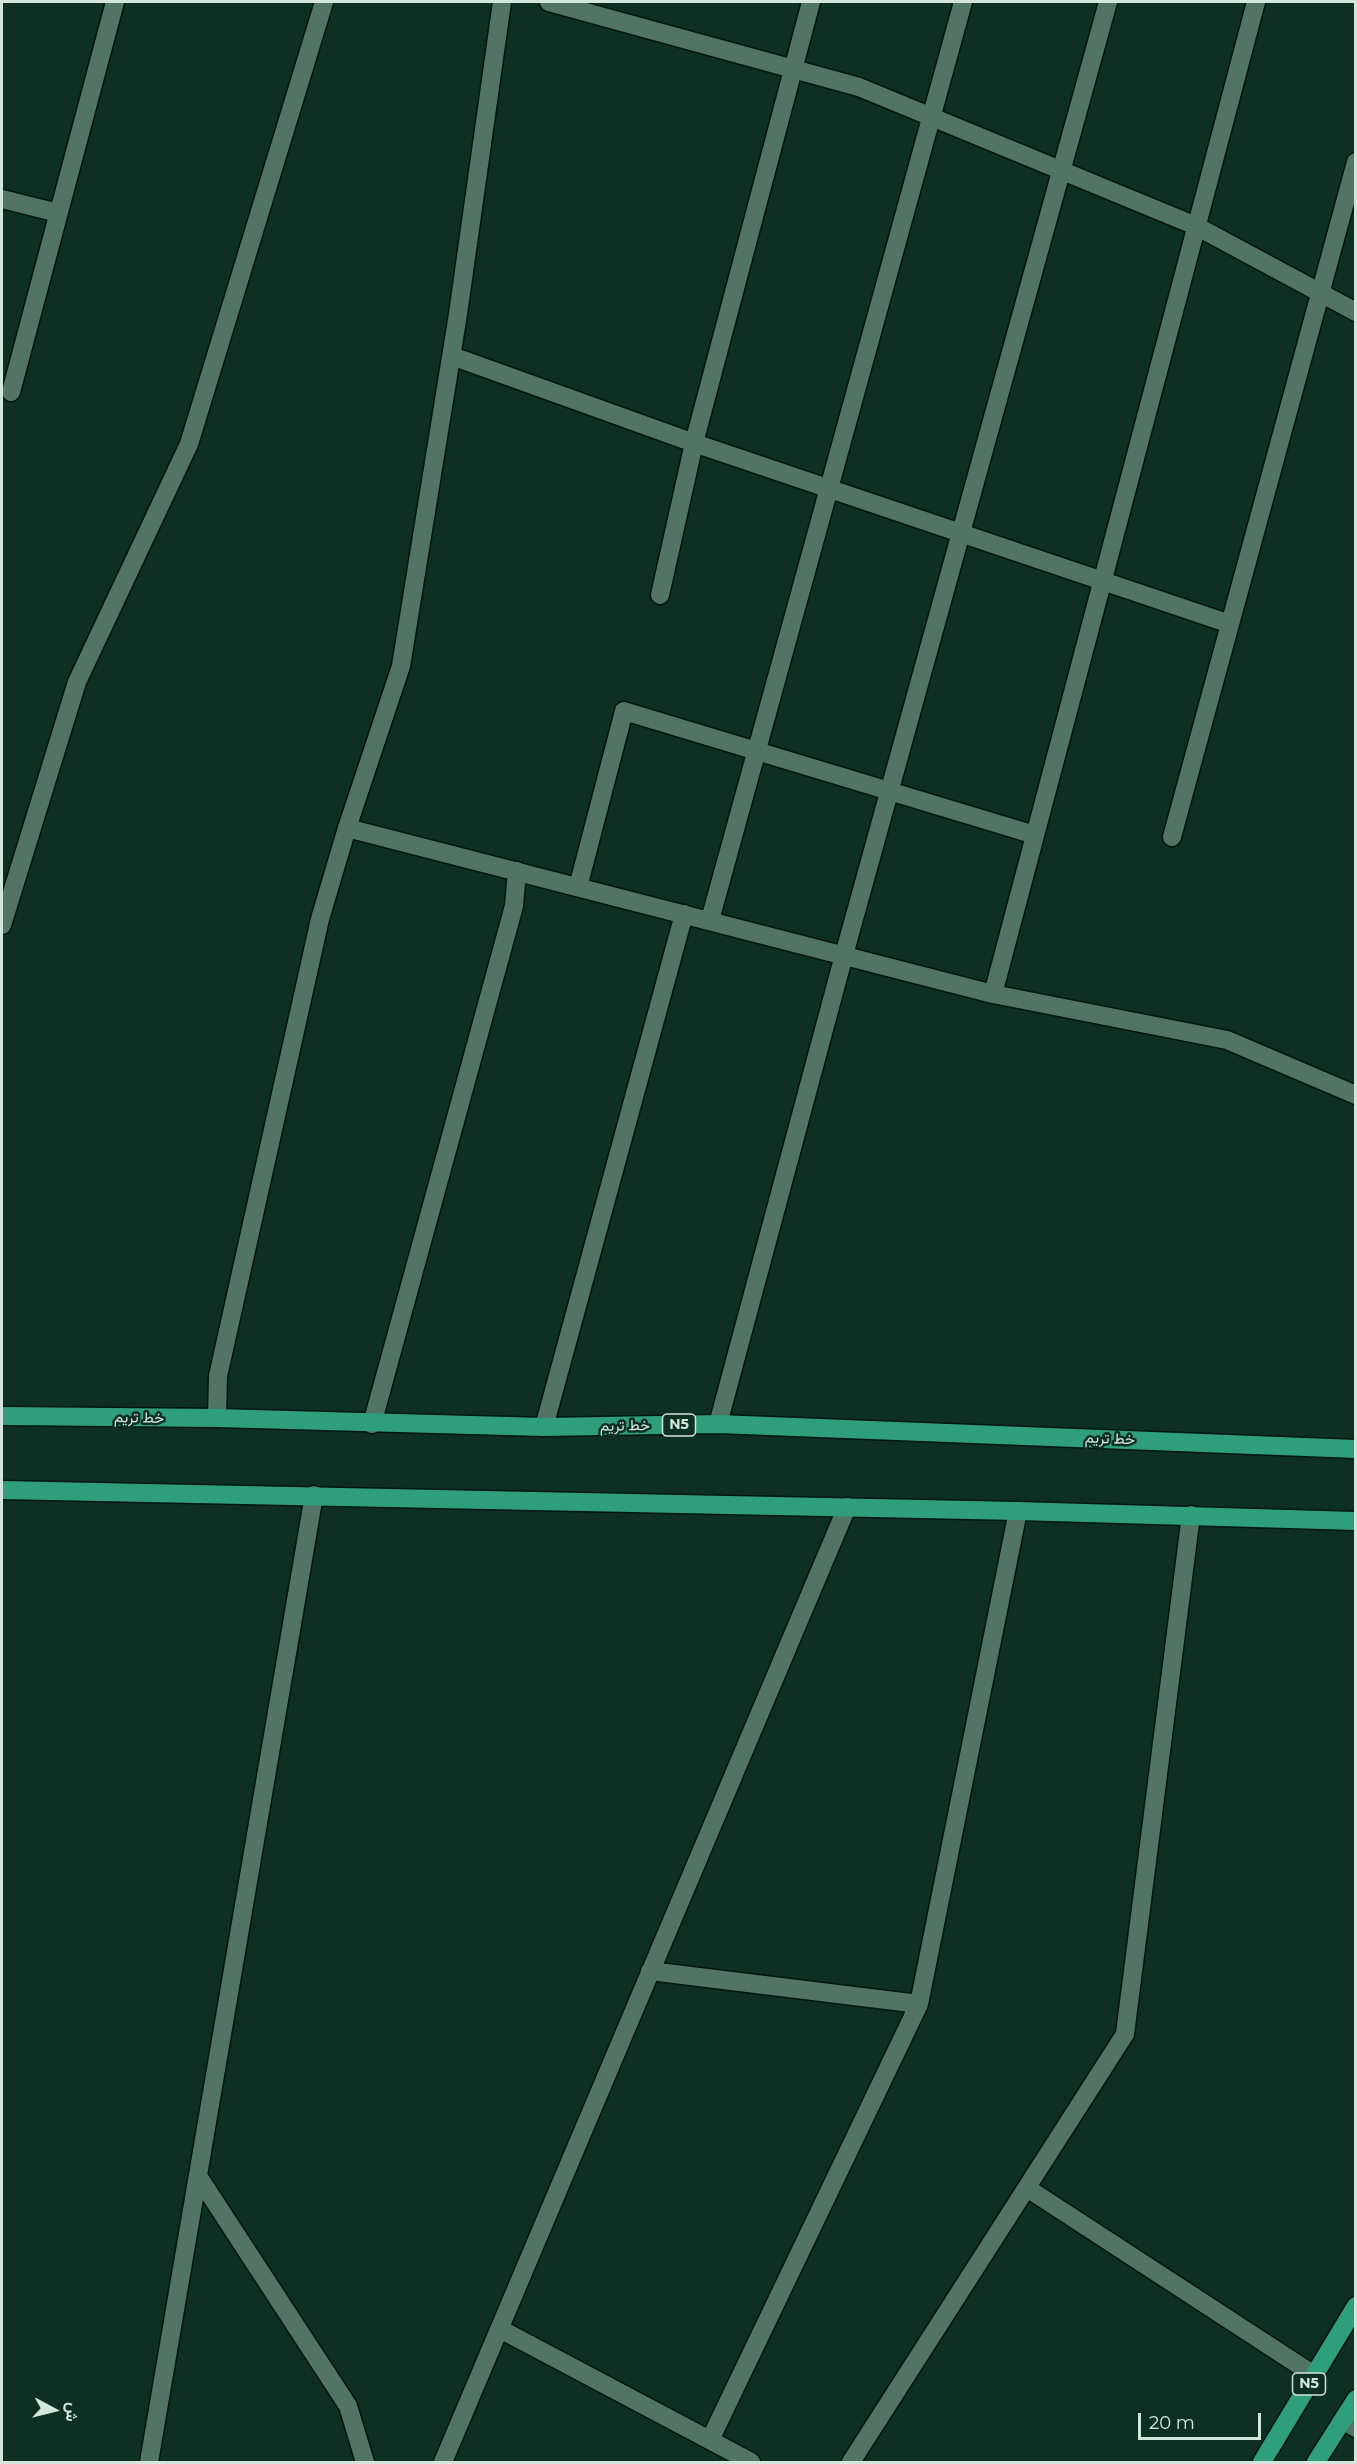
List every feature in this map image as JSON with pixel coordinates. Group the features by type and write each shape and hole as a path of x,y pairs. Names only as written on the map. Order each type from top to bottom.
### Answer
{"highway":[{"name":"خط تريم","path":"2,1416 217,1418 544,1427 718,1424 1356,1449"},
{"path":"2,1490 847,1507 1356,1521"},
{"name":"N5","path":"1262,2463 1356,2306"},
{"path":"1316,2463 1349,2424 1356,2399"}],"street":[{"path":"11,392 115,2"},
{"path":"2,925 77,682 189,444 324,2"},
{"path":"217,1418 218,1376 320,919 347,828 401,666 452,356 502,2"},
{"path":"549,2 859,87 1196,226 1319,295 1356,312"},
{"path":"660,596 694,443 811,2"},
{"path":"710,921 963,2"},
{"path":"718,1424 844,955 1108,2"},
{"path":"993,994 1256,2"},
{"path":"1172,837 1356,162"},
{"path":"2,199 58,213"},
{"path":"452,356 694,443 1230,624"},
{"path":"578,887 624,711 1035,835"},
{"path":"347,828 993,994 1227,1040 1356,1095"},
{"path":"372,1424 514,906 518,871"},
{"path":"544,1427 684,914"},
{"path":"149,2463 314,1495"},
{"path":"443,2463 847,1507"},
{"path":"710,2440 919,2004 1018,1511"},
{"path":"851,2463 1125,2034 1191,1515"},
{"path":"650,1971 919,2004"},
{"path":"198,2176 348,2406 365,2463"},
{"path":"1027,2188 1314,2375"},
{"path":"500,2329 751,2463"}]}
